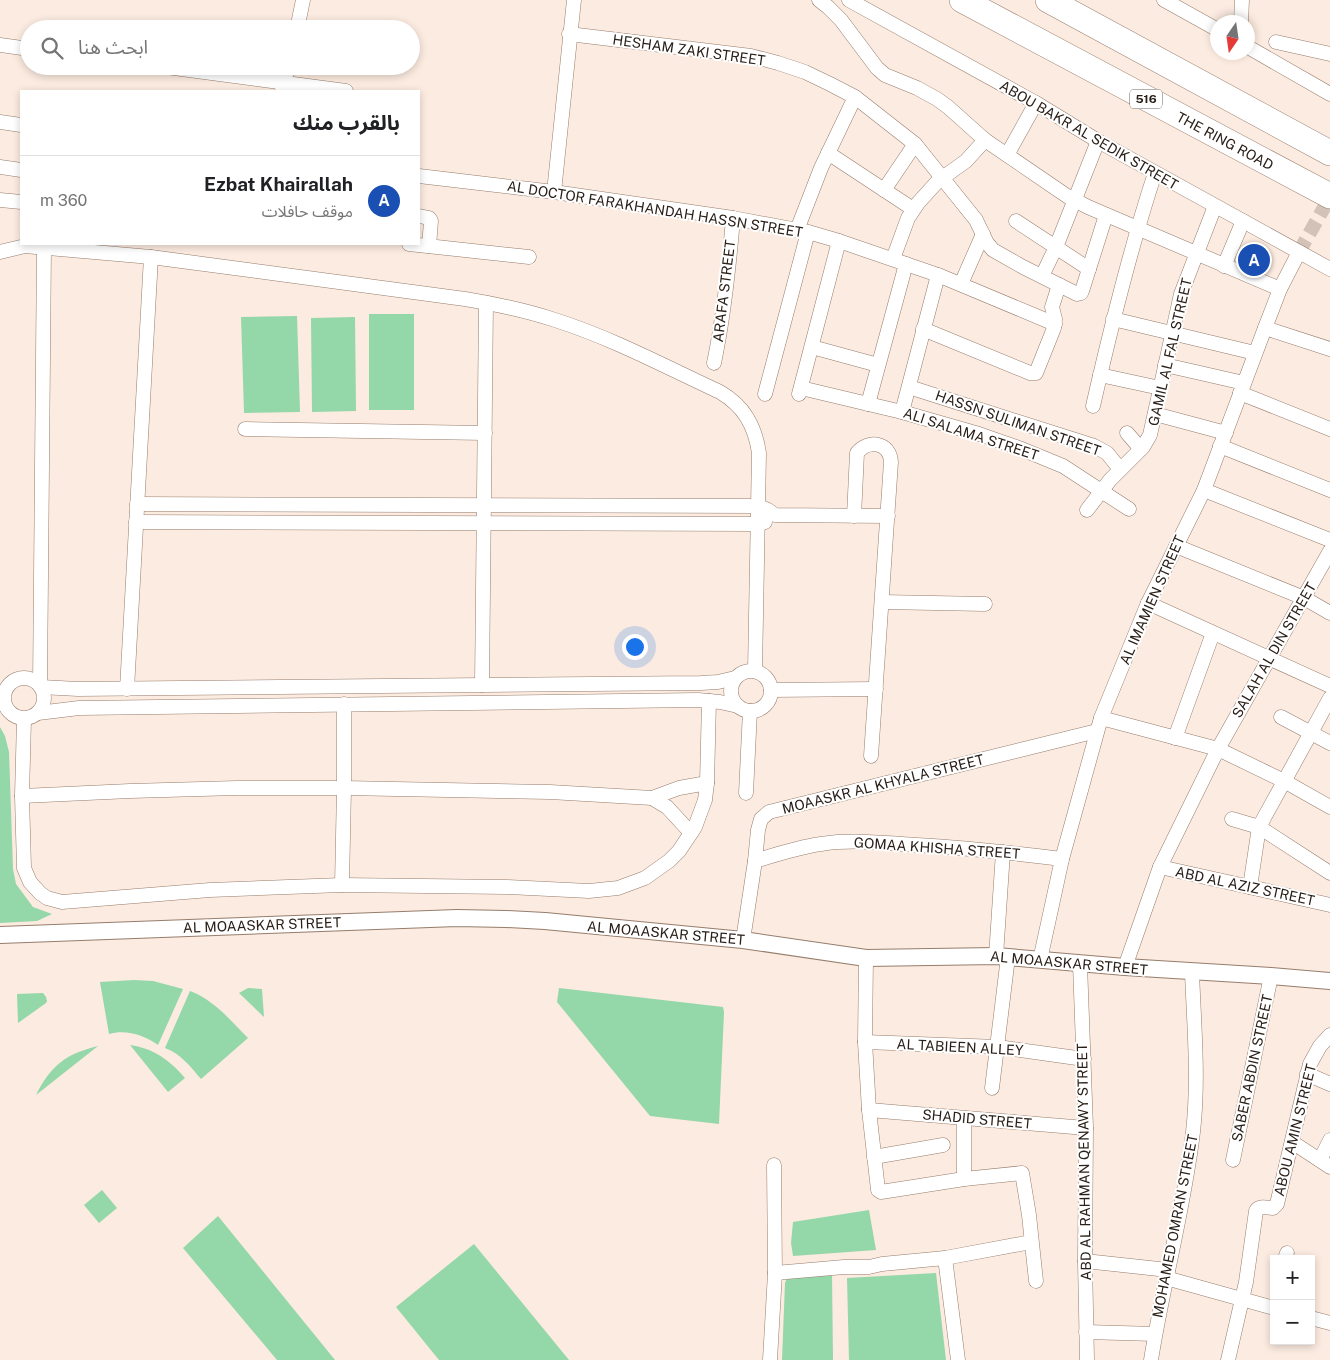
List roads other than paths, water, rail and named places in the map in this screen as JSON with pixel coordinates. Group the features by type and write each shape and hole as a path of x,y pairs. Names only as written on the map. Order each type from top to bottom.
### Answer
{"highway":[{"name":"THE RING ROAD","path":"962,0 1330,196"},
{"path":"1048,0 1330,153"}],"street":[{"path":"298,20 303,0"},
{"path":"554,192 574,0"},
{"path":"819,0 841,20 885,76 917,88 937,99 985,140 1074,200 1280,289"},
{"name":"ABOU BAKR AL SEDIK STREET","path":"849,0 1036,103 1155,173 1330,268"},
{"path":"1164,0 1210,26"},
{"path":"1241,15 1242,0"},
{"name":"HESHAM ZAKI STREET","path":"569,34 751,56 805,72 855,97 915,144 979,224 987,243 993,250 1075,294 1080,294 1089,268"},
{"path":"1276,42 1330,54"},
{"path":"0,45 20,48"},
{"path":"1255,50 1330,94"},
{"path":"212,75 283,87 330,90"},
{"path":"765,394 811,193 855,97"},
{"path":"1007,155 1036,103"},
{"path":"0,122 20,125"},
{"path":"868,404 900,261 906,223 913,209 931,187 966,161 985,140"},
{"path":"1042,276 1056,247 1098,141"},
{"path":"884,190 915,144"},
{"path":"828,154 913,209"},
{"path":"0,167 20,170"},
{"path":"1093,406 1137,228 1155,173"},
{"name":"AL DOCTOR FARAKHANDAH HASSN STREET","path":"420,176 554,192 733,218 803,231 839,241 938,275 1054,324"},
{"path":"0,200 20,202"},
{"name":"GAMIL AL FAL STREET","path":"1087,510 1120,468 1147,442 1150,435 1184,286 1215,206"},
{"path":"1016,221 1089,268 1106,215"},
{"path":"420,216 429,218 431,221 429,246"},
{"name":"ARAFA STREET","path":"714,363 726,296 733,218"},
{"path":"1224,266 1243,221"},
{"path":"961,284 983,234"},
{"path":"839,241 812,347 878,365"},
{"path":"419,245 529,257"},
{"path":"0,252 25,246 152,257 486,303 528,312 582,329 720,392 737,404 750,420 758,441 755,671"},
{"path":"41,686 44,247"},
{"name":"AL IMAMIEN STREET","path":"1040,960 1062,859 1099,725 1148,603 1204,490 1280,289 1299,252"},
{"path":"127,689 152,257"},
{"path":"902,412 938,275"},
{"path":"924,330 1030,373 1036,373 1054,324 1052,307 1059,285"},
{"path":"482,685 486,303"},
{"path":"1114,319 1255,353"},
{"path":"1265,328 1330,349"},
{"name":"ALI SALAMA STREET","path":"812,347 800,391 902,412 1019,448 1063,466 1129,509"},
{"path":"1165,365 1242,388 1330,430"},
{"path":"1100,375 1160,388"},
{"name":"HASSN SULIMAN STREET","path":"909,387 1094,446 1107,453 1120,468"},
{"path":"1155,414 1223,440 1330,490"},
{"path":"245,429 484,433"},
{"path":"1127,433 1141,449"},
{"path":"854,516 857,453 868,444 885,447 891,456 871,756"},
{"path":"1204,490 1330,540"},
{"path":"137,504 758,506 775,515 888,516"},
{"path":"136,522 758,524 769,521 775,515"},
{"path":"1176,546 1304,598 1330,613"},
{"name":"SALAH AL DIN STREET","path":"1125,967 1160,867 1218,749 1330,551"},
{"path":"882,602 985,604"},
{"path":"1148,603 1330,686"},
{"path":"1175,738 1213,633"},
{"path":"38,713 79,708 345,704 709,701 744,708 762,707 767,703 771,690 765,676 755,671 744,672 732,684 731,690 734,702 744,708"},
{"path":"30,678 41,686 44,693 44,701 42,708 34,716 24,719 4,710 4,683 30,678"},
{"path":"41,686 78,689 127,689 701,683 736,678"},
{"path":"335,686 345,704"},
{"path":"342,885 345,704 354,686"},
{"path":"771,690 876,689"},
{"path":"1250,886 1259,828 1330,698"},
{"path":"24,719 23,861 26,876 34,888 47,898 71,902 210,890 342,885 424,885 604,890 632,883 657,870 679,851 692,833 705,800 709,701"},
{"path":"744,708 746,793"},
{"path":"1281,717 1330,744"},
{"path":"1099,725 1175,738 1218,749 1284,781 1330,807"},
{"name":"MOAASKR AL KHYALA STREET","path":"743,940 758,830 761,819 769,812 1099,725"},
{"path":"22,796 237,788 344,788 550,792 652,798 679,788 707,783"},
{"path":"652,798 667,807 692,833"},
{"path":"1232,819 1259,828 1330,873"},
{"name":"GOMAA KHISHA STREET","path":"755,861 798,848 842,842 886,843 1003,852 1062,859"},
{"path":"992,1088 998,1047 1002,956 1003,852"},
{"name":"ABD AL AZIZ STREET","path":"1160,867 1330,905"},
{"name":"AL MOAASKAR STREET","path":"0,935 457,918 506,919 743,940 866,958 1002,956 1080,964 1330,981"},
{"path":"866,958 865,1042 869,1110 879,1192 1022,1172 1036,1281"},
{"name":"ABD AL RAHMAN QENAWY STREET","path":"1080,964 1086,1128 1085,1261 1087,1360"},
{"name":"MOHAMED OMRAN STREET","path":"1151,1360 1184,1194 1194,1130 1196,1067 1192,972"},
{"name":"SABER ABDIN STREET","path":"1233,1160 1271,976"},
{"name":"ABOU AMIN STREET","path":"1228,1360 1243,1299 1256,1211 1261,1207 1273,1208 1277,1204 1307,1074 1314,1055 1330,1035"},
{"name":"AL TABIEEN ALLEY","path":"865,1042 998,1047 1084,1059"},
{"path":"1307,1074 1330,1084"},
{"name":"SHADID STREET","path":"869,1110 1086,1128"},
{"path":"964,1118 964,1179"},
{"path":"1292,1142 1325,1164 1330,1140"},
{"path":"874,1157 942,1145"},
{"path":"770,1360 775,1273 774,1165"},
{"path":"775,1273 844,1267 869,1267 945,1258 1031,1242"},
{"path":"945,1258 958,1360"},
{"path":"1085,1261 1167,1274 1243,1299 1270,1305"},
{"path":"1315,1319 1330,1323"},
{"path":"1086,1332 1155,1334"}],"tunnel":[{"path":"1299,252 1330,197"}],"place":[{"name":"Ezbat Khairallah","path":"1254,260"}]}
